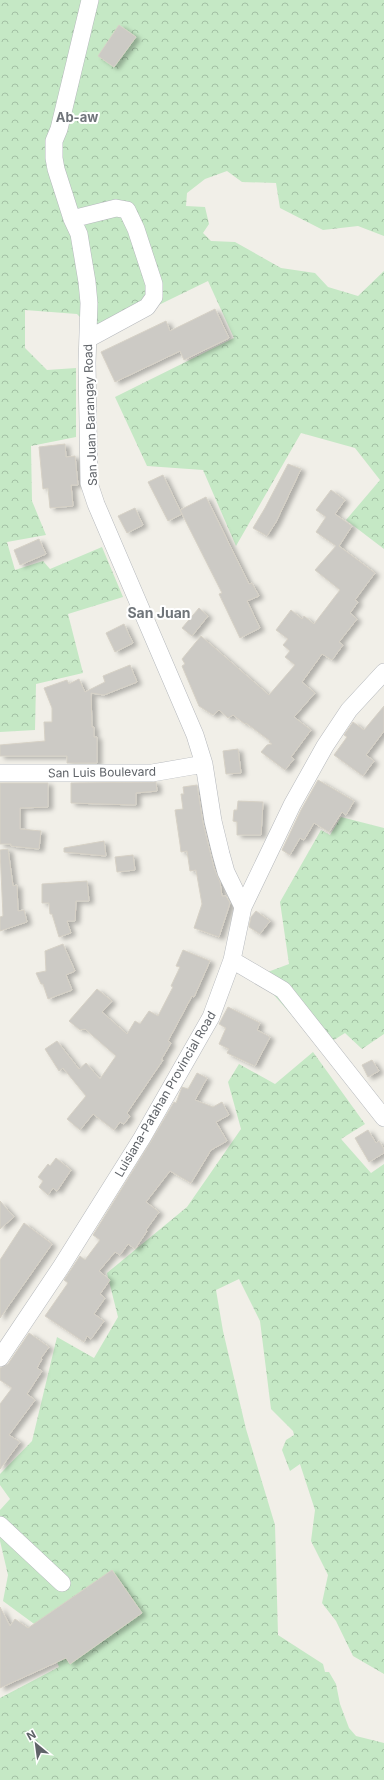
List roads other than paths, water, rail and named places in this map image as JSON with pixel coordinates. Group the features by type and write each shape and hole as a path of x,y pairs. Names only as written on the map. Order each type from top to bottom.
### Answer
{"street":[{"name":"San Juan Barangay Road","path":"90,0 59,129 54,141 54,158 56,169 72,219 79,234 85,260 89,303 89,483 96,504 195,735 204,764 213,821 226,872 243,907"},
{"path":"72,219 116,208 127,210 136,229 154,284 154,297 147,307 88,339"},
{"name":"Luisiana-Patahan Provincial Road","path":"0,1358 61,1267 142,1138 212,1017 232,960 243,907 292,805 325,746 349,710 384,672"},
{"name":"San Luis Boulevard","path":"0,773 152,773 204,764"},
{"path":"232,960 284,990 384,1118"},
{"path":"0,1525 62,1583"}],"district":[{"name":"Ab-aw","path":"77,117"},
{"name":"San Juan","path":"159,612"}]}
